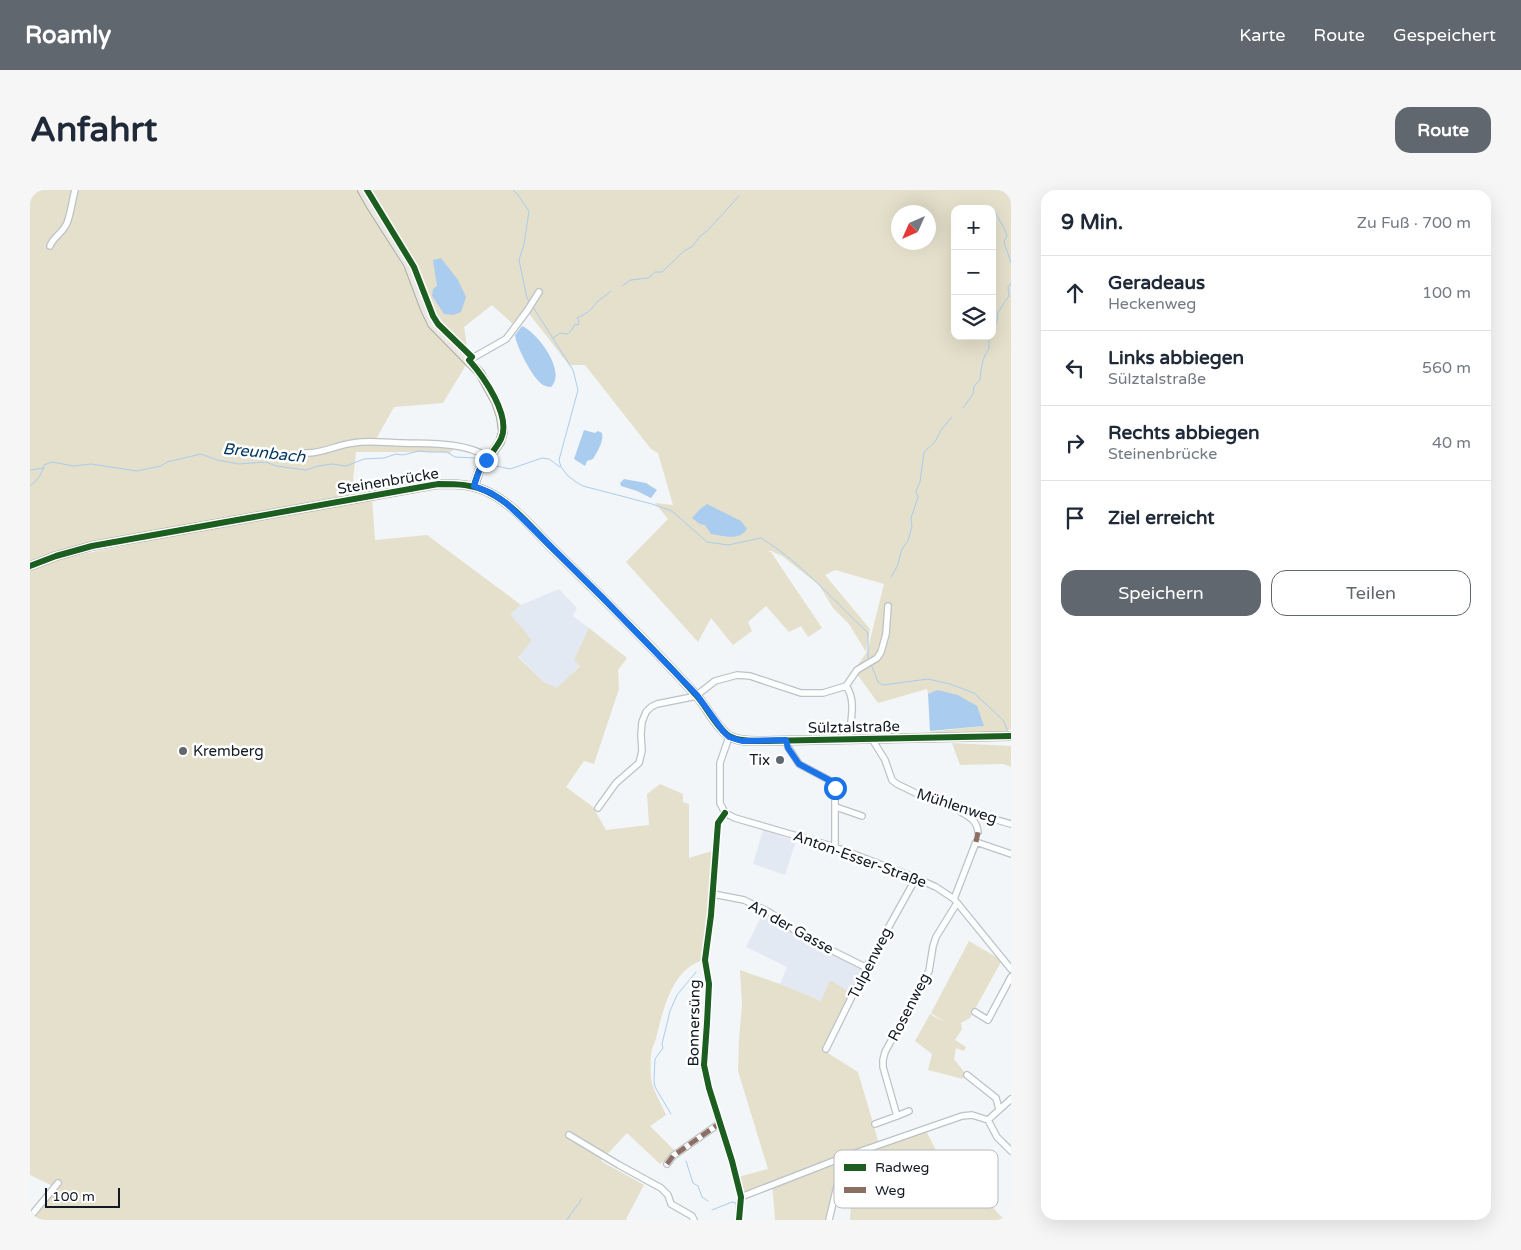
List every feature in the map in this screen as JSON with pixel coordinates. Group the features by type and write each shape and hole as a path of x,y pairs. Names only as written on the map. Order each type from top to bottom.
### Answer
{"main road":[{"path":"362,190 408,264 424,309 432,324 480,373 502,417 502,437 479,471 474,486 491,493 506,503 603,598 697,696 729,737"},
{"name":"Steinenbrücke","path":"30,566 56,556 92,546 438,484 474,486"},
{"name":"Sülztalstraße","path":"729,737 742,741 1011,736"}],"street":[{"path":"50,246 68,222 75,190"},
{"path":"469,360 506,339 539,292"},
{"name":"Steinenbrücke","path":"304,453 331,450 343,444 370,440 450,444 479,451 486,461"},
{"path":"598,808 616,783 639,763 642,751 642,722 646,712 657,704 697,696 715,682 737,675 750,676 801,693 823,693 846,686 857,670 873,660 881,652 886,634 888,606"},
{"path":"846,686 849,690 852,704 848,740"},
{"path":"725,813 720,802 720,763 729,737"},
{"name":"Mühlenweg","path":"872,739 884,760 892,780 898,784 934,802 1011,824"},
{"path":"786,740 788,748 799,764 829,780 835,788 834,847"},
{"path":"836,807 862,816"},
{"path":"958,808 974,820 978,832"},
{"name":"Anton-Esser-Straße","path":"725,813 735,818 834,847 936,887 955,901 1011,968"},
{"name":"Bonnersüng","path":"725,813 718,823 713,894 704,960 709,984 704,1065 740,1197 739,1220"},
{"name":"Rosenweg","path":"897,1116 882,1060 928,971 936,937 955,901 976,842 1011,854"},
{"name":"Tulpenweg","path":"826,1049 867,966 916,878"},
{"name":"An der Gasse","path":"713,894 744,900 769,912 803,936 863,966 867,966"},
{"path":"975,1012 988,1020 1011,977"},
{"path":"967,1075 996,1098 999,1109"},
{"path":"988,1120 1011,1099"},
{"path":"875,1124 909,1111"},
{"path":"864,1150 962,1116 972,1115 988,1120 996,1137 1011,1151"},
{"path":"667,1164 673,1156 720,1123"},
{"path":"569,1134 661,1188 668,1195 671,1204 692,1216 694,1220"},
{"path":"740,1197 834,1161"},
{"path":"30,1216 58,1182"},
{"path":"829,1220 834,1199"}],"shaded area":[{"path":"30,190 357,190 404,268 408,264 362,190 1011,190 1011,729 1002,733 930,733 983,726 937,690 928,694 927,689 878,703 854,670 867,652 884,584 835,570 825,575 870,629 866,652 849,624 833,608 819,585 782,556 771,551 767,552 771,552 822,628 808,637 801,626 789,632 766,606 748,622 752,631 733,645 711,618 698,642 626,562 668,519 655,503 673,505 658,453 651,449 585,365 569,365 527,311 514,325 492,305 464,327 469,360 443,403 394,407 374,443 455,447 450,453 356,452 351,499 81,544 30,567"},
{"path":"372,498 375,540 427,535 521,605 510,614 532,640 518,657 544,682 557,688 580,666 574,660 589,628 627,658 618,670 619,689 594,764 584,761 566,787 593,807 606,830 649,825 647,794 660,784 683,794 683,802 689,804 689,858 715,850 705,960 694,964 678,979 667,1001 651,1053 652,1084 666,1115 650,1126 676,1152 660,1164 627,1133 601,1161 644,1185 627,1220 30,1220 57,1188 30,1175 30,571 59,559 225,525"},
{"path":"559,589 577,608 573,616 589,628 575,659 580,665 557,689 544,682 518,656 509,614 521,605"},
{"path":"952,743 1011,746 1011,767 1003,764 960,765"},
{"path":"763,830 796,841 785,875 753,864"},
{"path":"763,913 863,969 851,993 821,1001 780,984 787,967 746,947"},
{"path":"969,941 1001,962 970,1018 961,1023 962,1029 955,1040 966,1047 964,1051 956,1048 954,1059 965,1073 963,1079 928,1070 932,1054 915,1041 930,1014 946,1023 931,1013"},
{"path":"740,970 821,1001 830,980 851,993 823,1050 858,1072 880,1147 926,1131 936,1150 834,1150 834,1198 830,1219 832,1220 775,1220 772,1183 742,1194 738,1177 768,1169 738,1071 742,1005"},
{"path":"851,1208 994,1208 1004,1220 850,1220"}],"water":[{"path":"441,258 458,280 466,297 461,312 453,315 444,314 432,296 433,289 437,286 433,260"},
{"path":"522,326 536,336 553,363 555,380 551,387 539,382 522,354 515,335"},
{"path":"584,430 602,433 601,443 593,459 587,461 585,466 574,459"},
{"path":"624,479 646,483 657,490 651,498 621,486 620,483"},
{"path":"707,504 741,521 747,529 744,533 736,536 711,534 705,525 692,518"},
{"path":"937,690 958,695 977,706 984,726 930,731 928,694"}],"waterway":[{"path":"513,190 529,211 524,244 519,260 527,298 530,303"},
{"path":"622,286 631,280 648,278 655,272 662,272 684,251 693,246 699,237 708,230 739,196"},
{"path":"996,213 1007,235 1004,242 1011,263"},
{"path":"996,323 998,312 1009,296 1008,287 1011,283"},
{"path":"553,338 560,333 567,334 571,331 575,324 578,325 579,321 577,318 611,291"},
{"path":"533,307 573,370 578,390 559,460 561,467 568,476 583,486 672,511 707,542 728,545 761,538 804,570 868,633 869,660"},
{"path":"963,408 973,394 974,386 980,380 982,364 989,349 989,340"},
{"path":"891,577 897,567 902,549 908,541 912,526 911,518 918,497 916,491 920,482 924,452 935,442 941,430 952,417"},
{"name":"Breunbach","path":"30,486 39,477 44,465 52,462 74,466 91,464 137,471 201,454 217,460 239,464 266,462 276,466 306,470 332,464 346,466 364,459 384,458 396,454 403,455 419,451 447,452 455,457 474,458 481,461"},
{"name":"Breunbach","path":"487,464 510,469 542,458 549,459 560,467"},
{"path":"30,470 44,468"},
{"path":"871,664 878,682 883,685 928,679 950,684 974,693 1003,720 1009,734"},
{"path":"671,1114 655,1087 655,1059 663,1048 662,1044 670,1011 677,995 696,972"},
{"path":"686,1161 693,1183 698,1186 702,1197 708,1201"},
{"path":"567,1220 582,1198"},
{"path":"712,1210 732,1202 736,1203 736,1220"}],"marked path":[{"path":"976,842 978,832"},
{"path":"667,1164 673,1156 720,1123"}],"cycle path":[{"path":"367,190 414,267 433,316 438,324 472,357 469,360 488,386 503,419 501,439 479,471 474,486"},
{"path":"30,566 56,556 92,546 438,484 471,486 499,498 523,518 660,656 699,699 722,730 735,739 756,741 1011,736"},
{"path":"725,813 718,823 711,915 705,960 709,984 704,1065 741,1197 739,1220"}],"place":[{"name":"Kremberg","path":"183,751"},
{"name":"Tix","path":"780,760"}],"route":[{"path":"486,460 479,471 474,486 491,493 506,503 522,518 697,695 729,737 742,741 786,740 788,748 799,764 829,780 835,788"}]}
